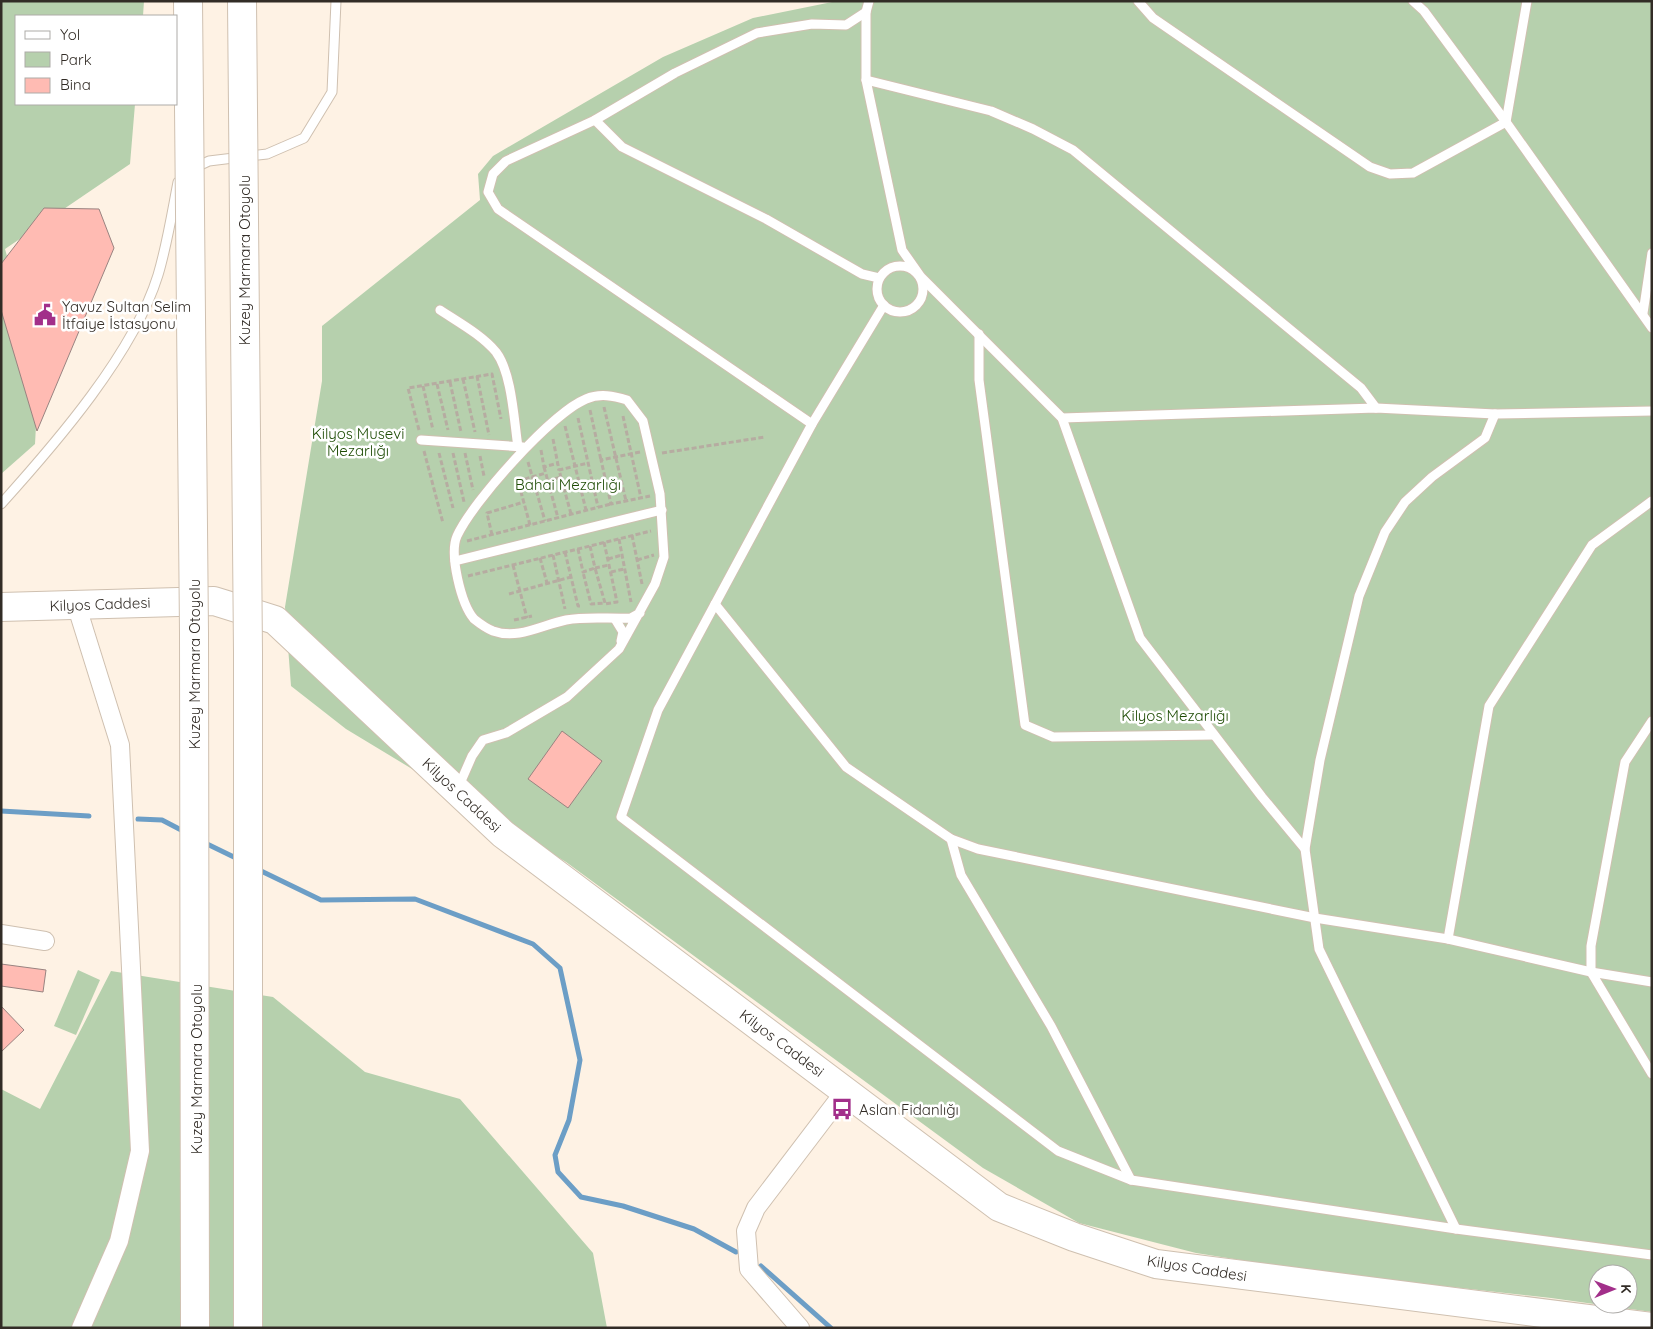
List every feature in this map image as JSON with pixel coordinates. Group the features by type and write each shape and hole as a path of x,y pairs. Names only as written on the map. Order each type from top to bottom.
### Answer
{"main road":[{"name":"Kuzey Marmara Otoyolu","path":"188,1 194,623 195,1328"},
{"name":"Kuzey Marmara Otoyolu","path":"242,1 248,682 248,1328"},
{"name":"Kilyos Caddesi","path":"1,607 214,601 275,620 503,834 999,1206 1074,1238 1156,1264 1652,1327"}],"street":[{"path":"76,604 120,745 140,1151 119,1241 82,1328"},
{"path":"1,934 44,941"},
{"path":"800,1328 749,1269 746,1230 756,1208 845,1091"}],"lane":[{"path":"1,504 93,393 133,332 158,276 179,176 209,161 267,154 304,138 332,92 336,1"},
{"path":"869,1 866,12 866,80 902,250 921,277 924,286 920,301 915,307 901,312 892,310 884,305 877,288 885,270 902,265 910,268 921,277 979,334 1062,418 1140,638 1262,798 1305,849"},
{"path":"1138,1 1153,18 1370,167 1390,174 1413,173 1506,122"},
{"path":"1414,1 1424,11 1506,122 1652,328"},
{"path":"1421,1 1424,11"},
{"path":"1506,122 1527,1"},
{"path":"812,424 498,209 488,192 493,174 506,161 595,120 675,73 757,33 812,24 846,25 866,12"},
{"path":"866,80 991,111 1034,128 1073,150 1361,388 1376,408"},
{"path":"595,120 622,147 766,219 862,274 880,278"},
{"path":"1643,313 1652,253"},
{"path":"884,305 812,424 658,710 621,817 1058,1151 1131,1180 1456,1229 1652,1255"},
{"path":"440,310 476,335 497,353 506,374 523,448"},
{"path":"979,334 978,380 1026,725 1053,737 1214,735"},
{"path":"457,791 472,756 484,740 506,733 567,697 619,648 646,601 664,557 664,527 660,494 643,421 627,400 602,396 587,398 523,448 456,537 455,561 462,596 474,618 492,631 511,636 568,620 610,619 637,615"},
{"path":"1062,418 1376,408 1495,414 1652,411"},
{"path":"1456,1229 1319,949 1305,849 1320,760 1359,596 1385,532 1405,502 1432,477 1485,438 1495,414"},
{"path":"421,440 523,448"},
{"path":"1448,938 1489,706 1592,545 1652,501"},
{"path":"455,561 662,510"},
{"path":"715,604 846,766 951,839 978,849 1315,918 1448,938 1591,972 1652,982"},
{"path":"610,619 623,632 619,648"},
{"path":"1652,721 1625,762 1591,946 1591,972 1652,1074"},
{"path":"951,839 961,875 1052,1026 1131,1180"}],"path":[{"path":"443,523 408,388 492,374 506,446"},
{"path":"477,376 491,444"},
{"path":"463,379 485,478"},
{"path":"602,396 626,501"},
{"path":"587,398 612,504"},
{"path":"620,398 640,498"},
{"path":"575,406 598,507"},
{"path":"562,416 586,510"},
{"path":"550,426 571,514"},
{"path":"538,437 558,518"},
{"path":"601,460 630,454 765,438"},
{"path":"523,448 545,521"},
{"path":"544,467 558,463"},
{"path":"559,470 588,463"},
{"path":"530,525 518,481 546,473"},
{"path":"548,481 561,478"},
{"path":"456,544 598,507 660,494"},
{"path":"492,535 486,513 524,502"},
{"path":"459,579 664,527"},
{"path":"632,535 646,601"},
{"path":"619,539 624,569 637,615"},
{"path":"553,555 564,609 617,602 604,542"},
{"path":"590,546 610,619"},
{"path":"578,549 591,604"},
{"path":"565,552 578,606"},
{"path":"608,559 622,555"},
{"path":"540,558 547,583"},
{"path":"513,565 527,617"},
{"path":"583,572 609,565"},
{"path":"611,572 624,569"},
{"path":"510,594 571,577"}],"green space":[{"path":"1,1 144,1 143,15 15,15 15,105 135,105 130,164 5,249 39,370 35,444 1,474"},
{"name":"Kilyos Mezarlığı","path":"837,1 1652,1 1652,1312 1638,1310 1638,1264 1588,1264 1588,1303 1316,1272 1196,1253 1079,1223 983,1168 566,862 346,729 291,686 285,607 322,381 322,326 480,200 478,174 493,156 663,57 753,18"},
{"path":"78,970 100,980 76,1035 54,1026"},
{"path":"111,971 273,997 365,1072 460,1099 593,1253 607,1328 1,1328 1,1089 40,1109"}],"building":[{"name":"Yavuz Sultan Selim İtfaiye İstasyonu","path":"44,208 99,209 114,248 37,431 1,310 1,264"},
{"path":"562,731 602,761 568,808 528,779"},
{"path":"1,964 46,970 43,992 1,986"},
{"path":"1,1006 24,1030 1,1052"}],"waterway":[{"path":"1,811 89,816"},
{"path":"138,819 162,820 185,832"},
{"path":"203,842 240,860"},
{"path":"257,869 321,900 415,899 533,944 560,968 580,1060 569,1120 555,1155 558,1172 581,1197 623,1206 694,1229 736,1252"},
{"path":"761,1266 831,1328"}],"place":[{"name":"Yavuz Sultan Selim İtfaiye İstasyonu","path":"45,315"},
{"name":"Aslan Fidanlığı","path":"842,1109"}],"park label":[{"name":"Kilyos Musevi Mezarlığı","path":"358,442"},
{"name":"Bahai Mezarlığı","path":"568,484"}]}
